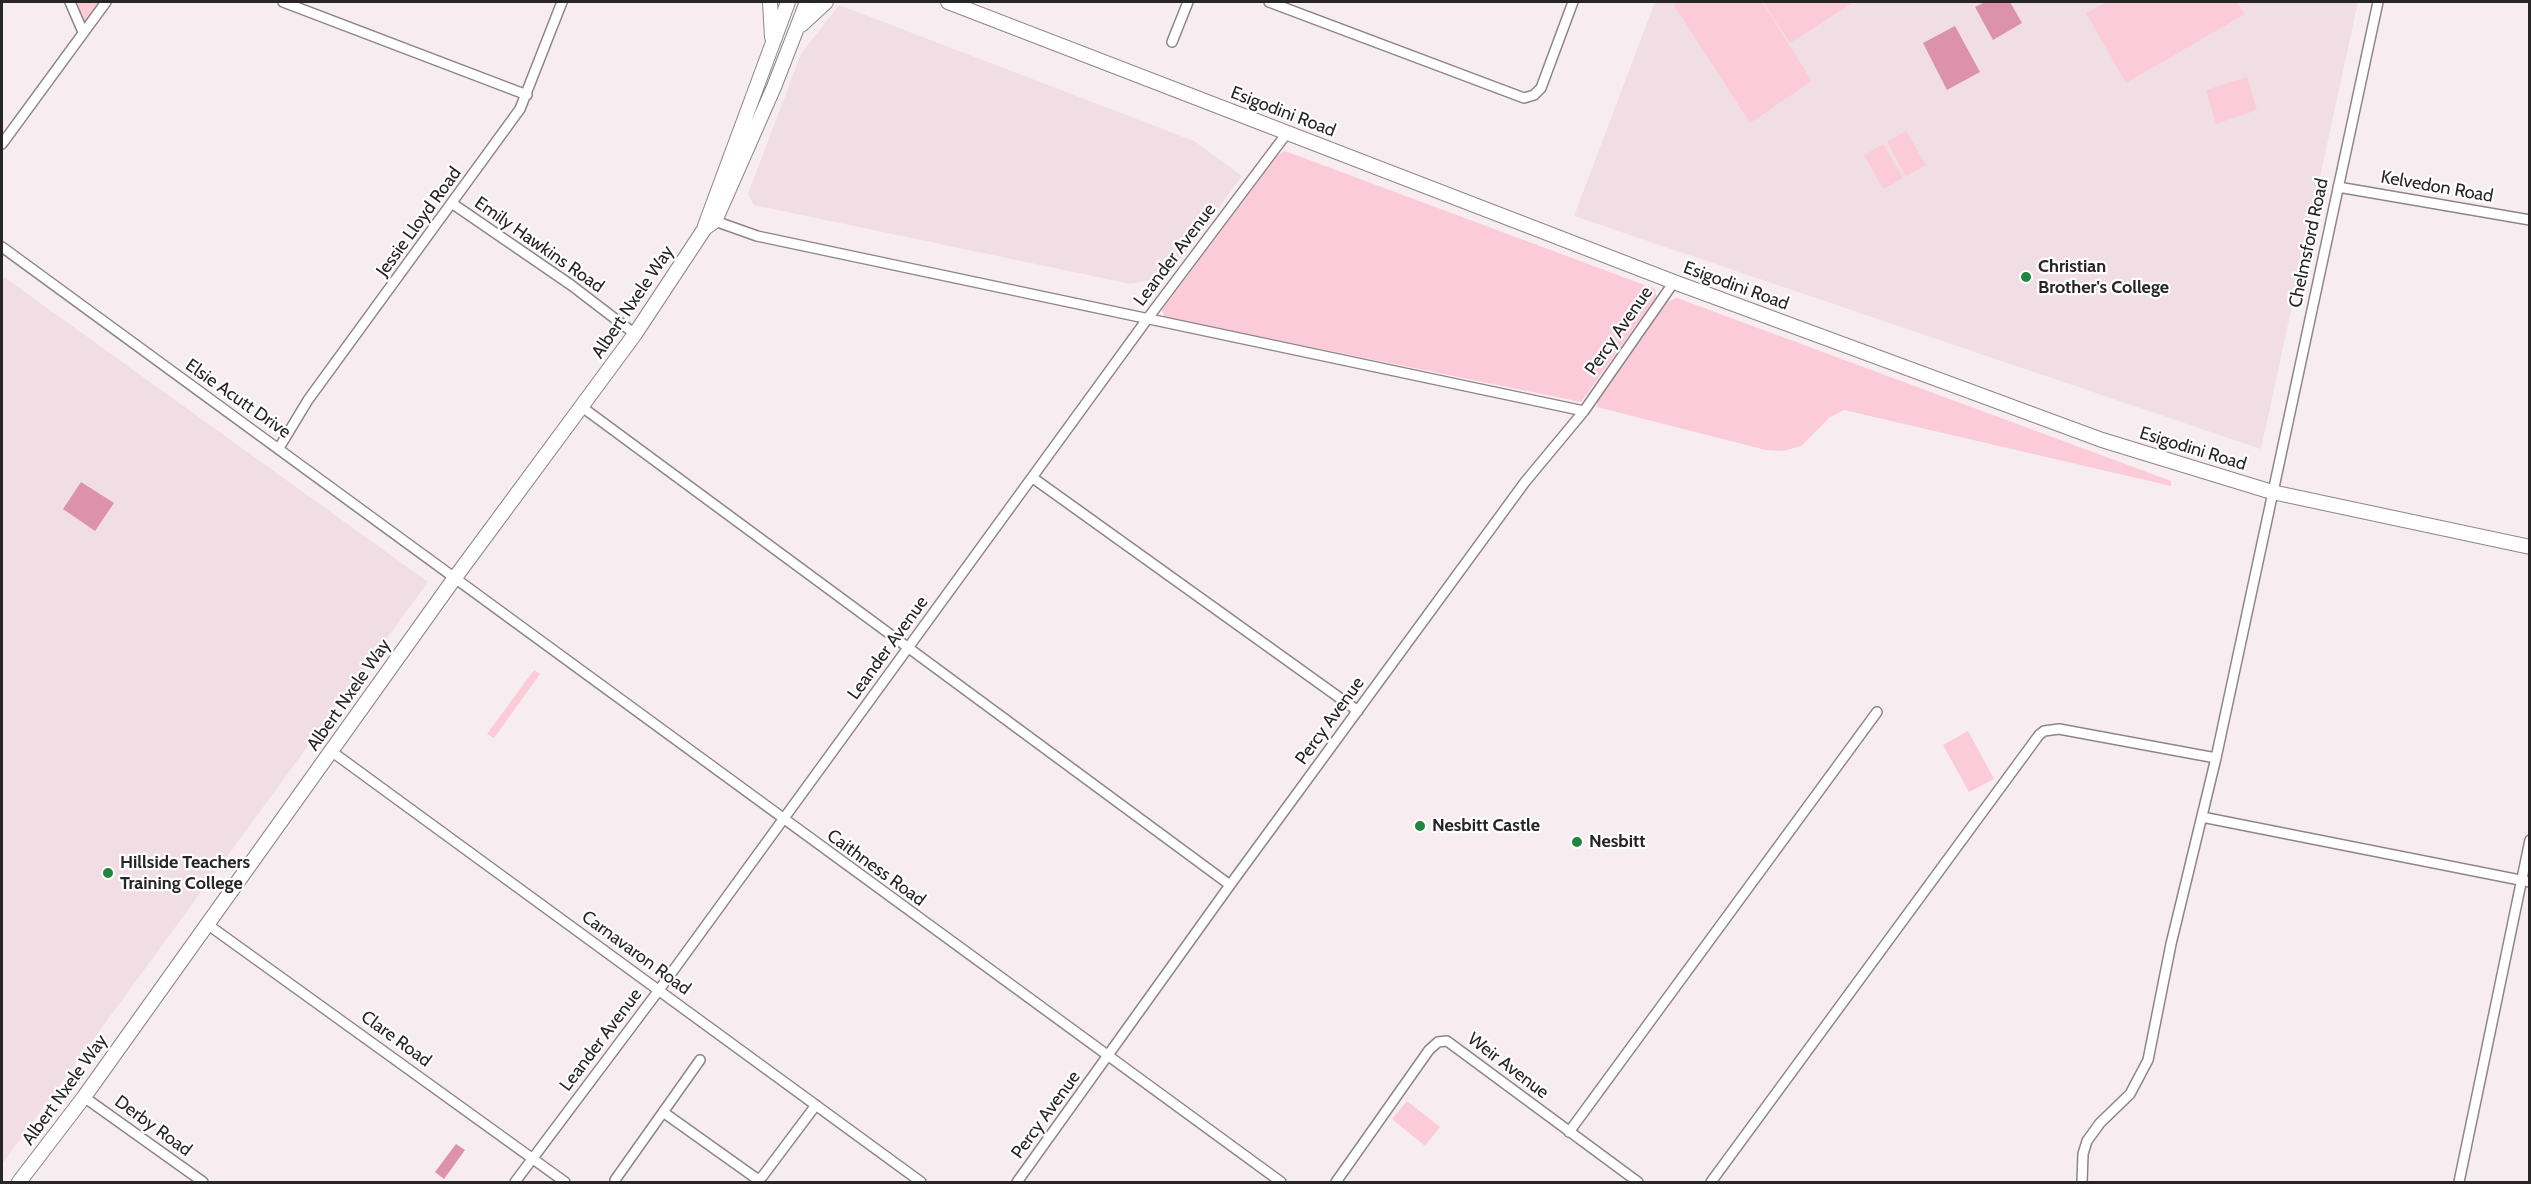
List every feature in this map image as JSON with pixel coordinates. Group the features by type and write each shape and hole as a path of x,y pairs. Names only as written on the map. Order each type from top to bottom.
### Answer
{"main road":[{"path":"770,2 772,46"},
{"name":"Albert Nxele Way","path":"709,222 788,2"},
{"name":"Albert Nxele Way","path":"20,1182 84,1097 454,579 635,334 709,222 774,87 807,2"},
{"path":"794,31 826,2"},
{"name":"Esigodini Road","path":"948,2 1674,282 2102,440 2272,492 2529,547"}],"street":[{"path":"70,2 84,32"},
{"path":"2,144 106,2"},
{"path":"284,2 527,95"},
{"name":"Jessie Lloyd Road","path":"279,448 308,400 453,204 527,95 562,2"},
{"path":"1172,42 1188,2"},
{"path":"1269,2 1524,98 1534,95 1541,88 1573,2"},
{"name":"Chelmsford Road","path":"2082,1182 2083,1154 2087,1141 2100,1123 2130,1094 2148,1060 2171,944 2216,758 2378,2"},
{"name":"Leander Avenue","path":"515,1182 659,990 1148,318 1287,133"},
{"name":"Kelvedon Road","path":"2338,187 2529,220"},
{"name":"Emily Hawkins Road","path":"453,204 571,285 635,334"},
{"path":"709,222 758,236 1584,411"},
{"name":"Elsie Acutt Drive","path":"2,247 279,448 454,579"},
{"name":"Percy Avenue","path":"1017,1182 1230,885 1525,482 1584,411 1674,282"},
{"path":"582,407 1230,885"},
{"path":"1033,478 1358,711"},
{"name":"Caithness Road","path":"454,579 1281,1182"},
{"path":"1569,1132 1876,712"},
{"path":"1711,1182 2039,735 2044,731 2058,729 2216,758"},
{"name":"Carnavaron Road","path":"331,752 921,1182"},
{"path":"2202,816 2525,881"},
{"path":"2459,1182 2525,881 2529,840"},
{"name":"Clare Road","path":"207,924 565,1182"},
{"name":"Weir Avenue","path":"1336,1182 1429,1050 1438,1042 1447,1041 1638,1182"},
{"path":"615,1180 700,1060"},
{"name":"Derby Road","path":"84,1097 203,1182"},
{"path":"663,1112 757,1179 762,1177 816,1105"}],"shaded area":[{"path":"74,2 102,2 84,26"},
{"name":"Christian Brother's College","path":"1655,2 2358,2 2261,449 1574,216"},
{"path":"1672,2 1762,2 1812,81 1750,123"},
{"path":"1763,2 1854,2 1790,43"},
{"path":"1985,2 2010,2 2022,23 1993,40 1975,7"},
{"path":"2107,2 2237,2 2245,14 2126,83 2086,13"},
{"path":"839,5 1194,141 1242,176 1168,276 1131,284 754,205 748,194 801,54"},
{"path":"1955,26 1980,72 1947,90 1923,43"},
{"path":"2247,77 2257,110 2216,124 2206,90"},
{"path":"1906,131 1926,165 1906,176 1887,142"},
{"path":"1883,144 1903,178 1883,189 1864,155"},
{"path":"1285,151 1655,289 1656,297 1581,402 1164,317 1162,310 1277,156"},
{"name":"Hillside Teachers Training College","path":"4,277 428,582 2,1164 2,281"},
{"path":"1677,298 2171,481 2171,486 1844,410 1830,417 1801,446 1783,451 1766,450 1597,407 1597,401 1667,302"},
{"path":"81,482 114,503 95,531 63,509"},
{"path":"534,670 540,674 494,738 487,734"},
{"path":"1968,731 1994,779 1969,792 1943,745"},
{"path":"1407,1101 1440,1127 1425,1146 1392,1119"},
{"path":"456,1144 465,1150 444,1179 435,1172"}],"place":[{"name":"Christian Brother's College","path":"2026,277"},
{"name":"Nesbitt Castle","path":"1420,826"},
{"name":"Nesbitt","path":"1577,842"},
{"name":"Hillside Teachers Training College","path":"108,873"}]}
